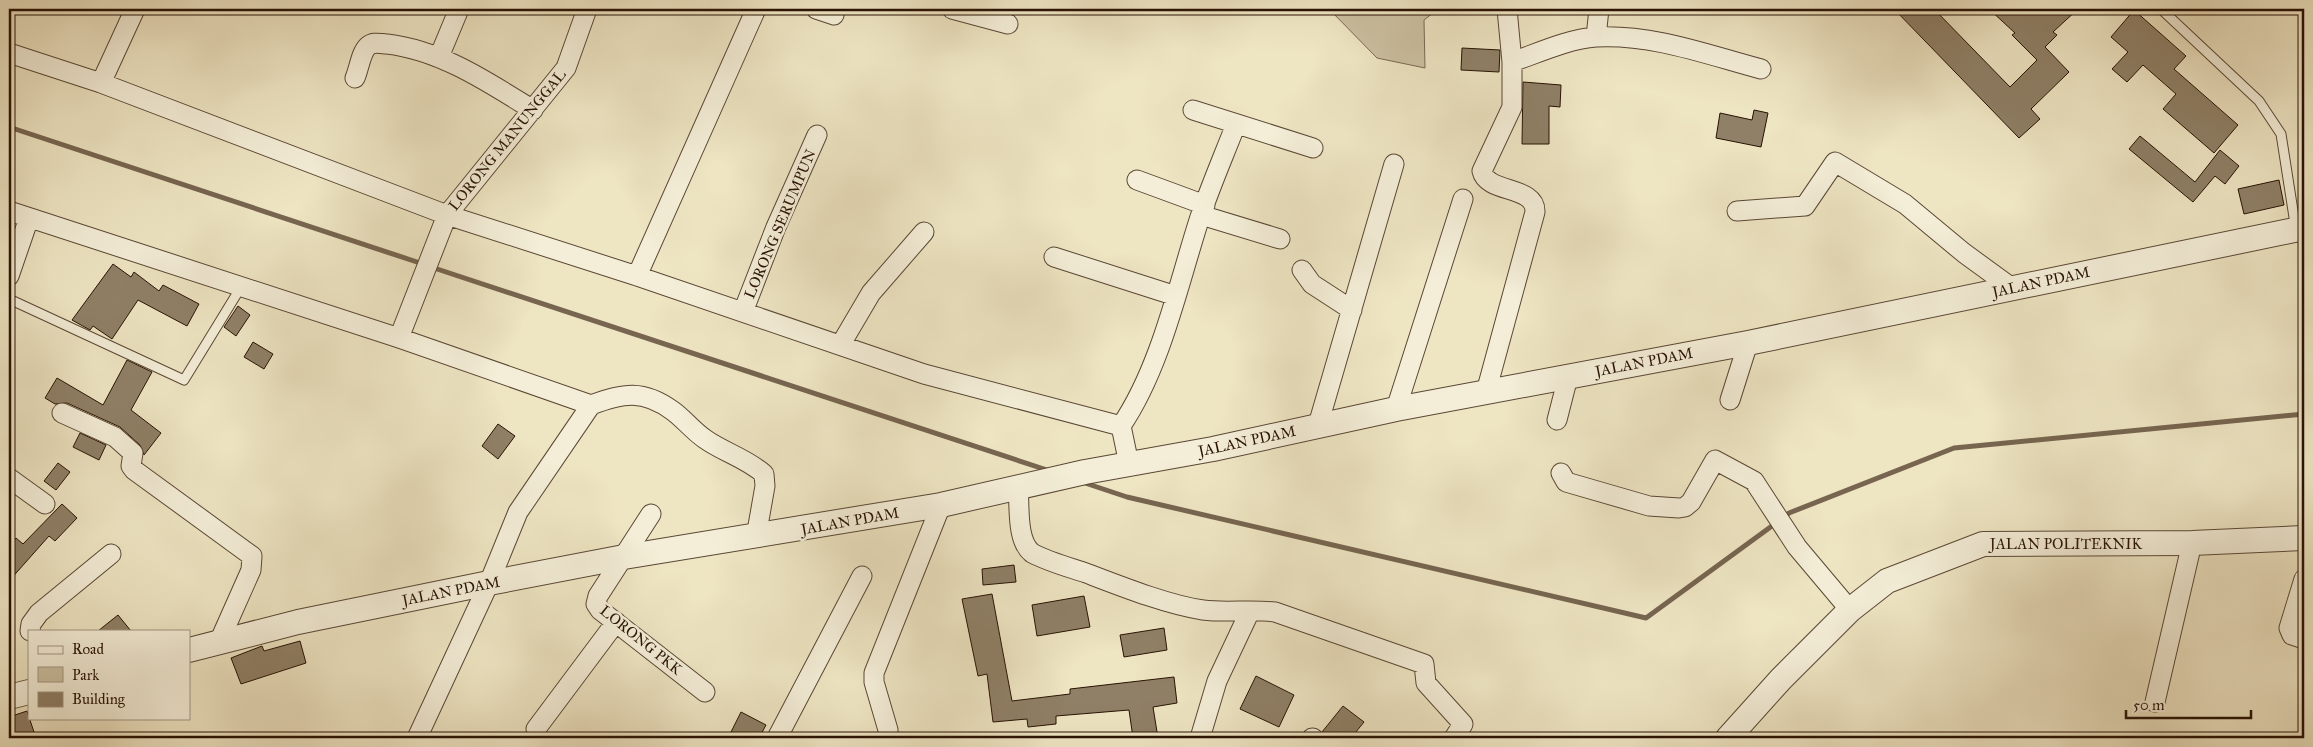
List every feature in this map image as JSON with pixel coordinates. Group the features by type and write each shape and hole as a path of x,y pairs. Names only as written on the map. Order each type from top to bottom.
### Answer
{"street":[{"path":"101,83 135,9"},
{"path":"439,57 459,9"},
{"name":"LORONG MANUNGGAL","path":"399,338 447,215 533,110 570,61 587,9"},
{"path":"637,276 756,9"},
{"path":"816,9 834,15"},
{"path":"952,9 1008,24"},
{"path":"1486,392 1535,212 1534,204 1529,199 1492,183 1485,178 1482,171 1511,114 1513,101 1512,62 1507,9"},
{"path":"1596,37 1599,9"},
{"path":"1512,62 1562,45 1596,37 1657,41 1761,69"},
{"path":"355,78 367,47 375,43 410,48 439,57 478,77 533,110"},
{"path":"9,53 101,83 447,215 637,276 841,344 924,374 1121,426"},
{"path":"1193,110 1313,148"},
{"path":"1129,464 1121,426 1133,408 1146,382 1203,210 1236,124"},
{"name":"LORONG SERUMPUN","path":"743,312 776,227 817,135"},
{"path":"1737,211 1806,206 1835,162 1905,204 1964,253 2012,288"},
{"path":"1318,425 1394,164"},
{"path":"1137,180 1203,210 1280,239"},
{"path":"1396,409 1463,198"},
{"path":"9,211 399,338 590,405"},
{"path":"9,276 29,218"},
{"name":"JALAN PDAM","path":"190,650 298,622 489,583 624,557 756,537 941,505 1085,472 1213,449 1396,409 1748,343 2300,229"},
{"path":"841,344 871,293 924,232"},
{"path":"1054,257 1176,296"},
{"path":"1302,270 1312,284 1352,310"},
{"path":"1730,400 1748,343"},
{"path":"1557,420 1568,376"},
{"path":"417,738 489,583 518,512 590,405 615,396 634,394 649,397 673,411 705,439 750,462 764,474 765,486 756,537"},
{"path":"62,413 115,437 133,453 131,466 134,470 252,556 250,570 219,642"},
{"path":"1561,473 1566,482 1649,506 1679,508 1685,507 1691,502 1715,460 1750,478 1760,490 1797,547 1850,610"},
{"path":"9,478 45,504"},
{"path":"1028,484 1022,535 1025,546 1032,553 1123,587 1200,610 1227,612 1263,611 1284,615 1424,664 1426,683 1463,724 1454,738"},
{"path":"888,738 888,730 874,682 874,673 941,505"},
{"path":"624,557 651,514"},
{"name":"JALAN POLITEKNIK","path":"1735,730 1850,610 1887,581 1983,544 2192,543 2304,538"},
{"path":"2155,702 2192,543"},
{"path":"30,630 31,624 39,613 111,554"},
{"name":"LORONG PKK","path":"624,557 596,602 600,610 705,692"},
{"path":"777,738 862,576"},
{"path":"2304,579 2289,628 2292,635 2304,639"},
{"path":"1200,738 1217,681 1250,612"},
{"path":"536,729 616,622"},
{"path":"9,697 28,692"}],"lane":[{"path":"2161,9 2259,101 2281,134 2300,229"},
{"path":"9,299 184,380 241,286"}],"green space":[{"path":"1329,9 1438,9 1424,20 1425,68 1377,58"}],"building":[{"path":"1894,9 1934,9 2010,87 2037,60 2012,35 2015,33 1989,9 2078,9 2053,32 2057,35 2045,47 2069,72 2031,109 2040,119 2019,138"},
{"path":"2134,10 2186,56 2174,69 2238,125 2214,153 2163,109 2176,94 2143,65 2127,82 2112,69 2128,52 2111,37"},
{"path":"1462,48 1500,50 1499,72 1461,70"},
{"path":"1523,82 1561,85 1560,107 1549,106 1549,144 1522,144"},
{"path":"1754,110 1768,113 1761,147 1716,138 1720,113 1752,120"},
{"path":"2140,136 2195,182 2220,150 2239,166 2225,184 2215,176 2193,202 2129,149"},
{"path":"2279,180 2284,205 2244,214 2238,189"},
{"path":"113,264 131,277 134,272 159,291 163,285 199,304 187,326 138,300 112,339 93,326 90,330 72,320"},
{"path":"238,306 250,315 236,336 224,327"},
{"path":"253,342 273,354 264,369 244,357"},
{"path":"127,360 152,372 131,410 161,433 144,455 140,445 120,427 67,403 55,404 45,398 57,378 103,405"},
{"path":"498,424 515,436 498,459 482,446"},
{"path":"80,433 106,445 99,460 73,447"},
{"path":"58,463 70,472 56,490 44,481"},
{"path":"62,504 77,518 55,541 49,536 9,581 9,546 16,538 23,544"},
{"path":"1014,565 1016,582 983,585 982,569"},
{"path":"992,594 1012,701 1070,694 1070,689 1174,677 1177,703 1153,707 1158,738 1133,738 1129,710 1056,716 1056,724 1028,727 1027,719 993,722 987,674 978,676 962,599"},
{"path":"1084,596 1090,627 1037,636 1032,605"},
{"path":"118,615 130,630 99,630"},
{"path":"1164,628 1167,650 1124,657 1120,635"},
{"path":"300,641 306,663 241,684 231,658 262,646 264,651"},
{"path":"1256,676 1294,695 1279,727 1240,709"},
{"path":"1343,706 1364,722 1351,738 1324,738 1322,732"},
{"path":"27,711 28,720 30,720 36,738 9,738 9,717"},
{"path":"741,712 766,725 759,738 743,738 731,732"}],"waterway":[{"path":"9,127 423,264"},
{"path":"431,267 1050,471"},
{"path":"1783,518 1789,513 1954,448 2304,414"},
{"path":"1082,482 1127,497 1646,618 1776,523"}]}
